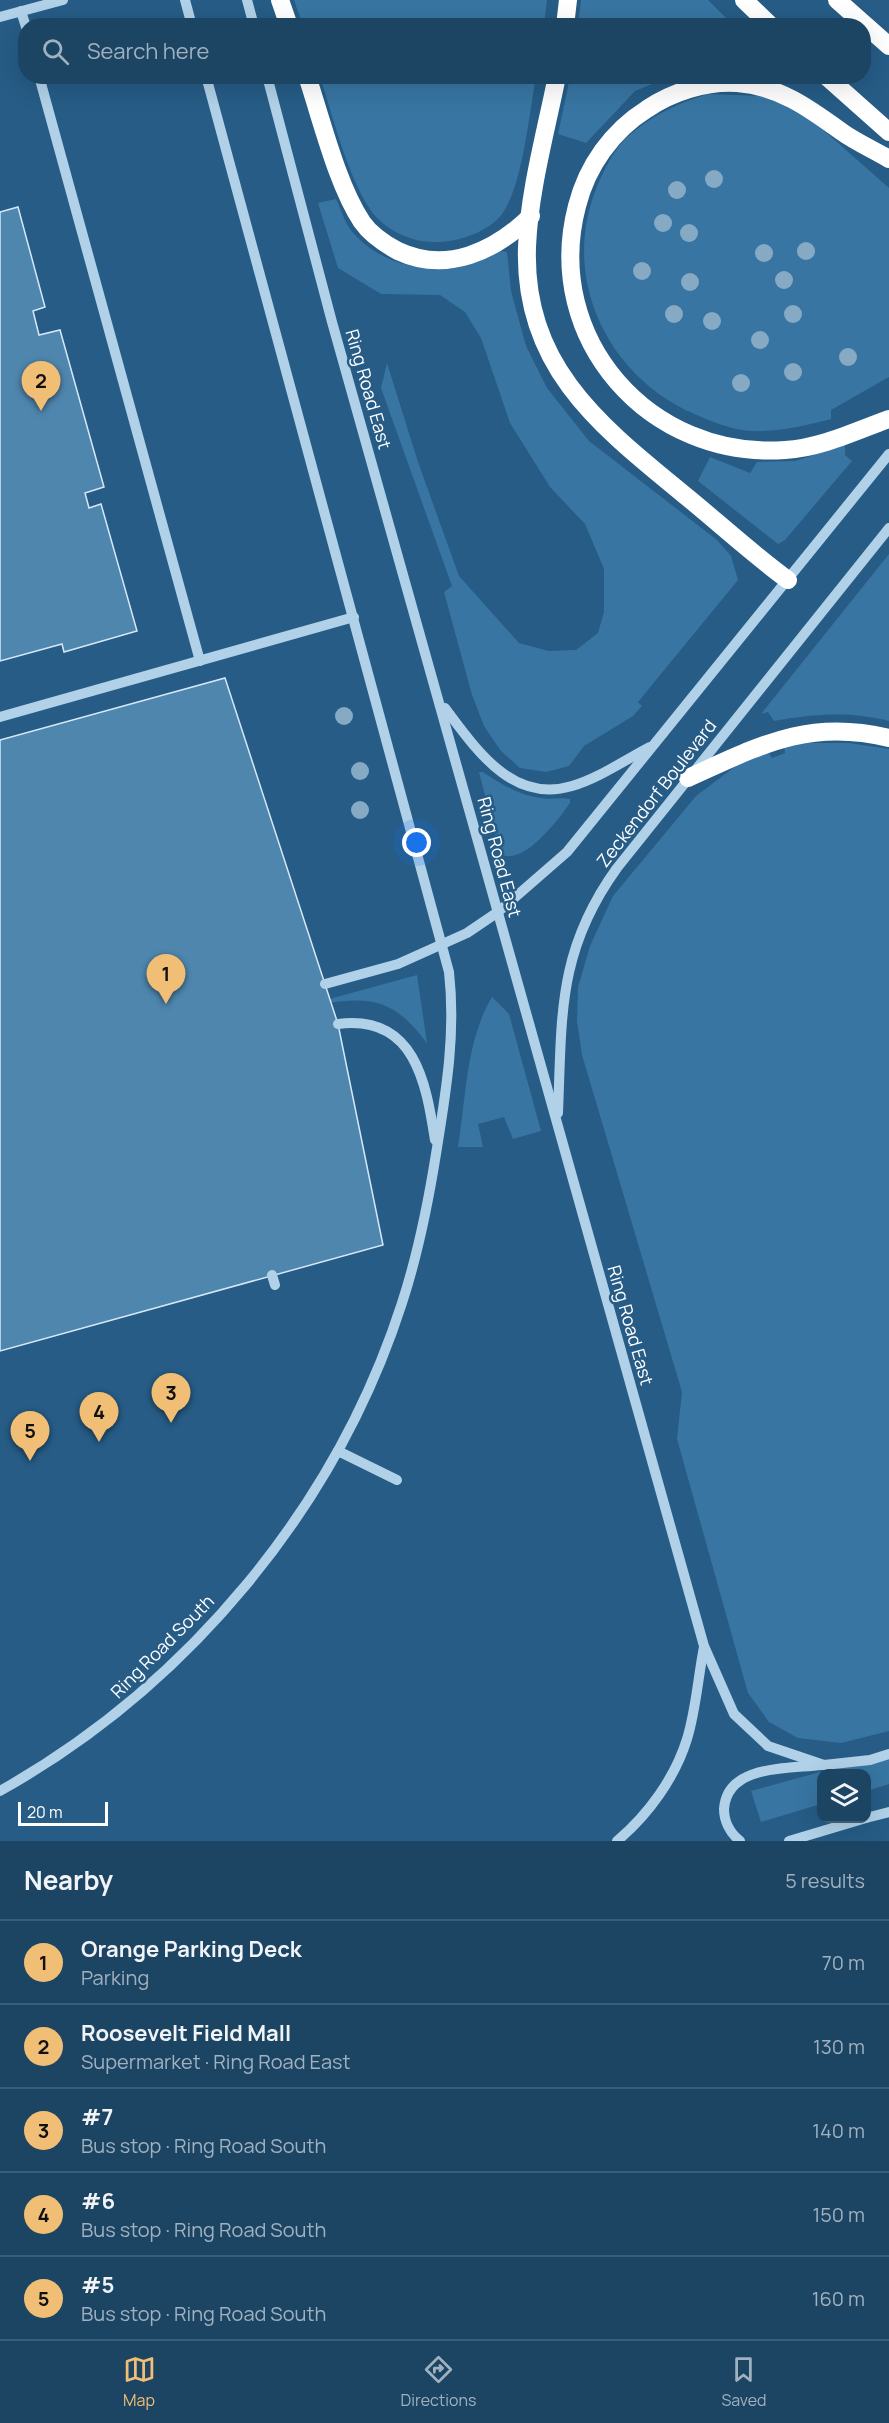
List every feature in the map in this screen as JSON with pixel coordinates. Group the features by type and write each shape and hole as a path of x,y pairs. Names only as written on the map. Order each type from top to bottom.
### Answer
{"highway":[{"path":"280,0 286,18"},
{"path":"567,18 568,0"},
{"path":"744,0 763,18"},
{"path":"837,0 857,18"},
{"path":"871,30 889,46"},
{"path":"310,84 348,197 363,224 389,246 416,258 447,260 462,258 503,239 531,216"},
{"path":"556,84 527,247 532,304 542,338 566,384 605,429 788,580"},
{"path":"726,84 695,87 675,93 646,109 621,129 594,162 579,198 570,242 575,301 601,361 631,397 668,424 688,434 727,447 767,451 788,450 826,441 889,419"},
{"path":"741,84 777,92 812,108 843,133 889,159"},
{"path":"835,84 889,132"},
{"path":"688,778 772,740 788,736 841,731 889,738"}],"street":[{"path":"0,17 63,0"},
{"path":"184,0 190,18"},
{"path":"247,0 252,18"},
{"path":"21,11 23,18"},
{"path":"41,84 200,661"},
{"path":"208,84 449,972 453,1026 448,1082 423,1227 403,1302 372,1382 338,1451 397,1480"},
{"name":"Ring Road East","path":"269,84 332,322 441,702 704,1646 734,1714 768,1746 824,1765"},
{"name":"Zeckendorf Boulevard","path":"326,984 398,964 443,946 498,912 582,837 889,454"},
{"name":"Zeckendorf Boulevard","path":"558,1124 562,1011 568,972 581,928 603,887 889,528"},
{"path":"0,717 354,618"},
{"path":"441,702 488,763 522,785 536,789 574,786 656,745"},
{"path":"338,1024 350,1023 378,1028 404,1045 413,1056 428,1097 436,1150"},
{"name":"Ring Road South","path":"0,1791 70,1748 146,1689 238,1593 315,1490 338,1451"},
{"path":"616,1841 640,1821 677,1764 688,1737 704,1646"},
{"path":"740,1841 730,1829 724,1811 725,1801 736,1783 756,1773 870,1760 889,1754"},
{"path":"871,1817 889,1812"},
{"path":"789,1841 849,1823"}],"shaded area":[{"path":"294,0 547,0 545,18 300,18"},
{"path":"581,0 708,0 726,18 579,18"},
{"path":"322,84 535,84 520,167 509,201 496,221 461,239 442,242 415,240 382,223 370,209 354,180"},
{"path":"568,84 652,84 635,91 586,143 558,134"},
{"path":"708,94 761,96 803,112 889,188 889,377 831,410 831,419 786,429 750,431 724,426 698,416 660,395 635,373 614,348 598,319 588,288 584,255 587,222 596,189 603,174 620,145 641,126 668,109"},
{"path":"336,199 348,226 360,240 387,258 401,263 433,269 449,268 464,266 496,252 507,252 511,291 526,346 547,388 589,441 717,540 731,556 738,580 638,702 642,706 633,716 584,746 569,766 546,772 520,768 501,751 484,726 472,695 444,592 452,586 381,388 387,363 418,462 459,576 519,643 549,651 576,650 598,633 604,612 604,569 585,524 550,487 510,423 481,338 465,312 440,295 381,294 338,268 318,203"},
{"path":"845,445 845,455 852,461 785,540 778,544 698,481 710,457 750,473 757,462 795,461"},
{"path":"889,554 889,721 859,716 831,715 774,721 768,712 761,714"},
{"path":"807,743 849,743 889,749 889,1731 841,1743 798,1738 769,1722 748,1693 677,1439 682,1392 582,1055 577,1021 578,987 590,946 613,896 696,796 741,762 767,750 772,758 785,753 784,746"},
{"path":"479,772 483,772 517,792 544,799 570,799 570,803 549,830 529,848 519,854 509,856 500,854"},
{"path":"417,975 427,1043 405,1018 384,1005 359,1001 326,1003 333,998"},
{"path":"492,997 509,1014 541,1131 513,1139 504,1117 478,1124 483,1147 458,1147 472,1050 483,1014"},
{"path":"889,1753 889,1784 871,1790 871,1769 831,1769"},
{"path":"817,1773 817,1805 761,1822 751,1791"}],"building":[{"path":"18,207 45,307 33,311 39,335 60,330 104,487 85,493 89,508 101,504 137,631 64,652 62,644 0,661 0,212"},
{"path":"225,678 338,1024 383,1245 0,1351 0,740"}],"place":[{"name":"Roosevelt Field Mall","path":"41,411"},
{"name":"Orange Parking Deck","path":"166,1004"},
{"name":"#7","path":"171,1423"},
{"name":"#6","path":"99,1442"},
{"name":"#5","path":"30,1461"}]}
